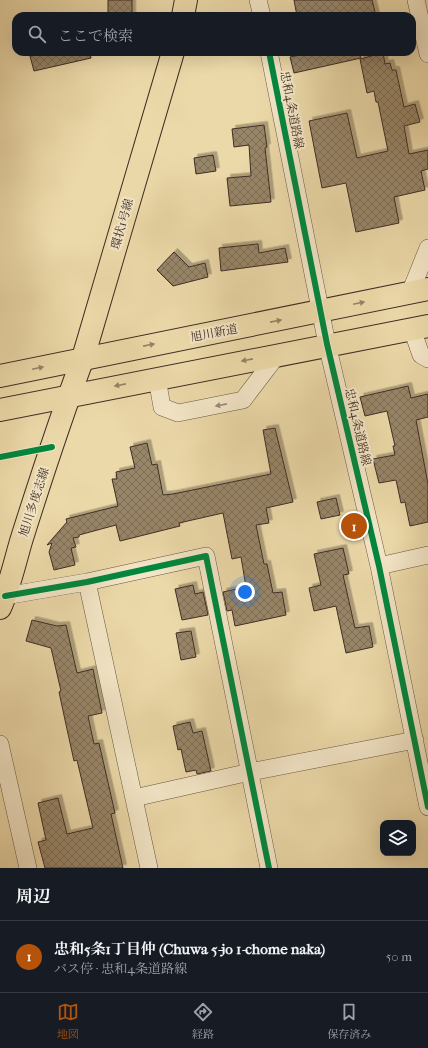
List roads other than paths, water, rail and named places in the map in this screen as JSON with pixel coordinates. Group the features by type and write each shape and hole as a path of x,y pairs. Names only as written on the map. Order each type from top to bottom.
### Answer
{"main road":[{"path":"184,12 186,0"},
{"name":"環状1号線","path":"69,396 83,358 172,56"},
{"name":"旭川新道","path":"0,376 419,291"},
{"path":"0,410 327,344 420,327"},
{"name":"旭川多度志線","path":"3,602 24,530 69,396"}],"street":[{"path":"258,0 261,12"},
{"path":"416,0 428,54"},
{"name":"忠和4条道路線","path":"270,56 320,312 379,566 428,807"},
{"path":"419,291 428,248"},
{"path":"420,327 421,355 428,359"},
{"path":"157,378 162,408 178,413 243,400 278,354"},
{"path":"379,566 428,555"},
{"path":"3,602 206,556 269,868"},
{"path":"87,582 149,868"},
{"path":"134,798 250,772 415,740"},
{"path":"0,744 28,868"}],"place":[{"name":"忠和5条1丁目仲 (Chuwa 5-jo 1-chome naka)","path":"354,526"}]}
